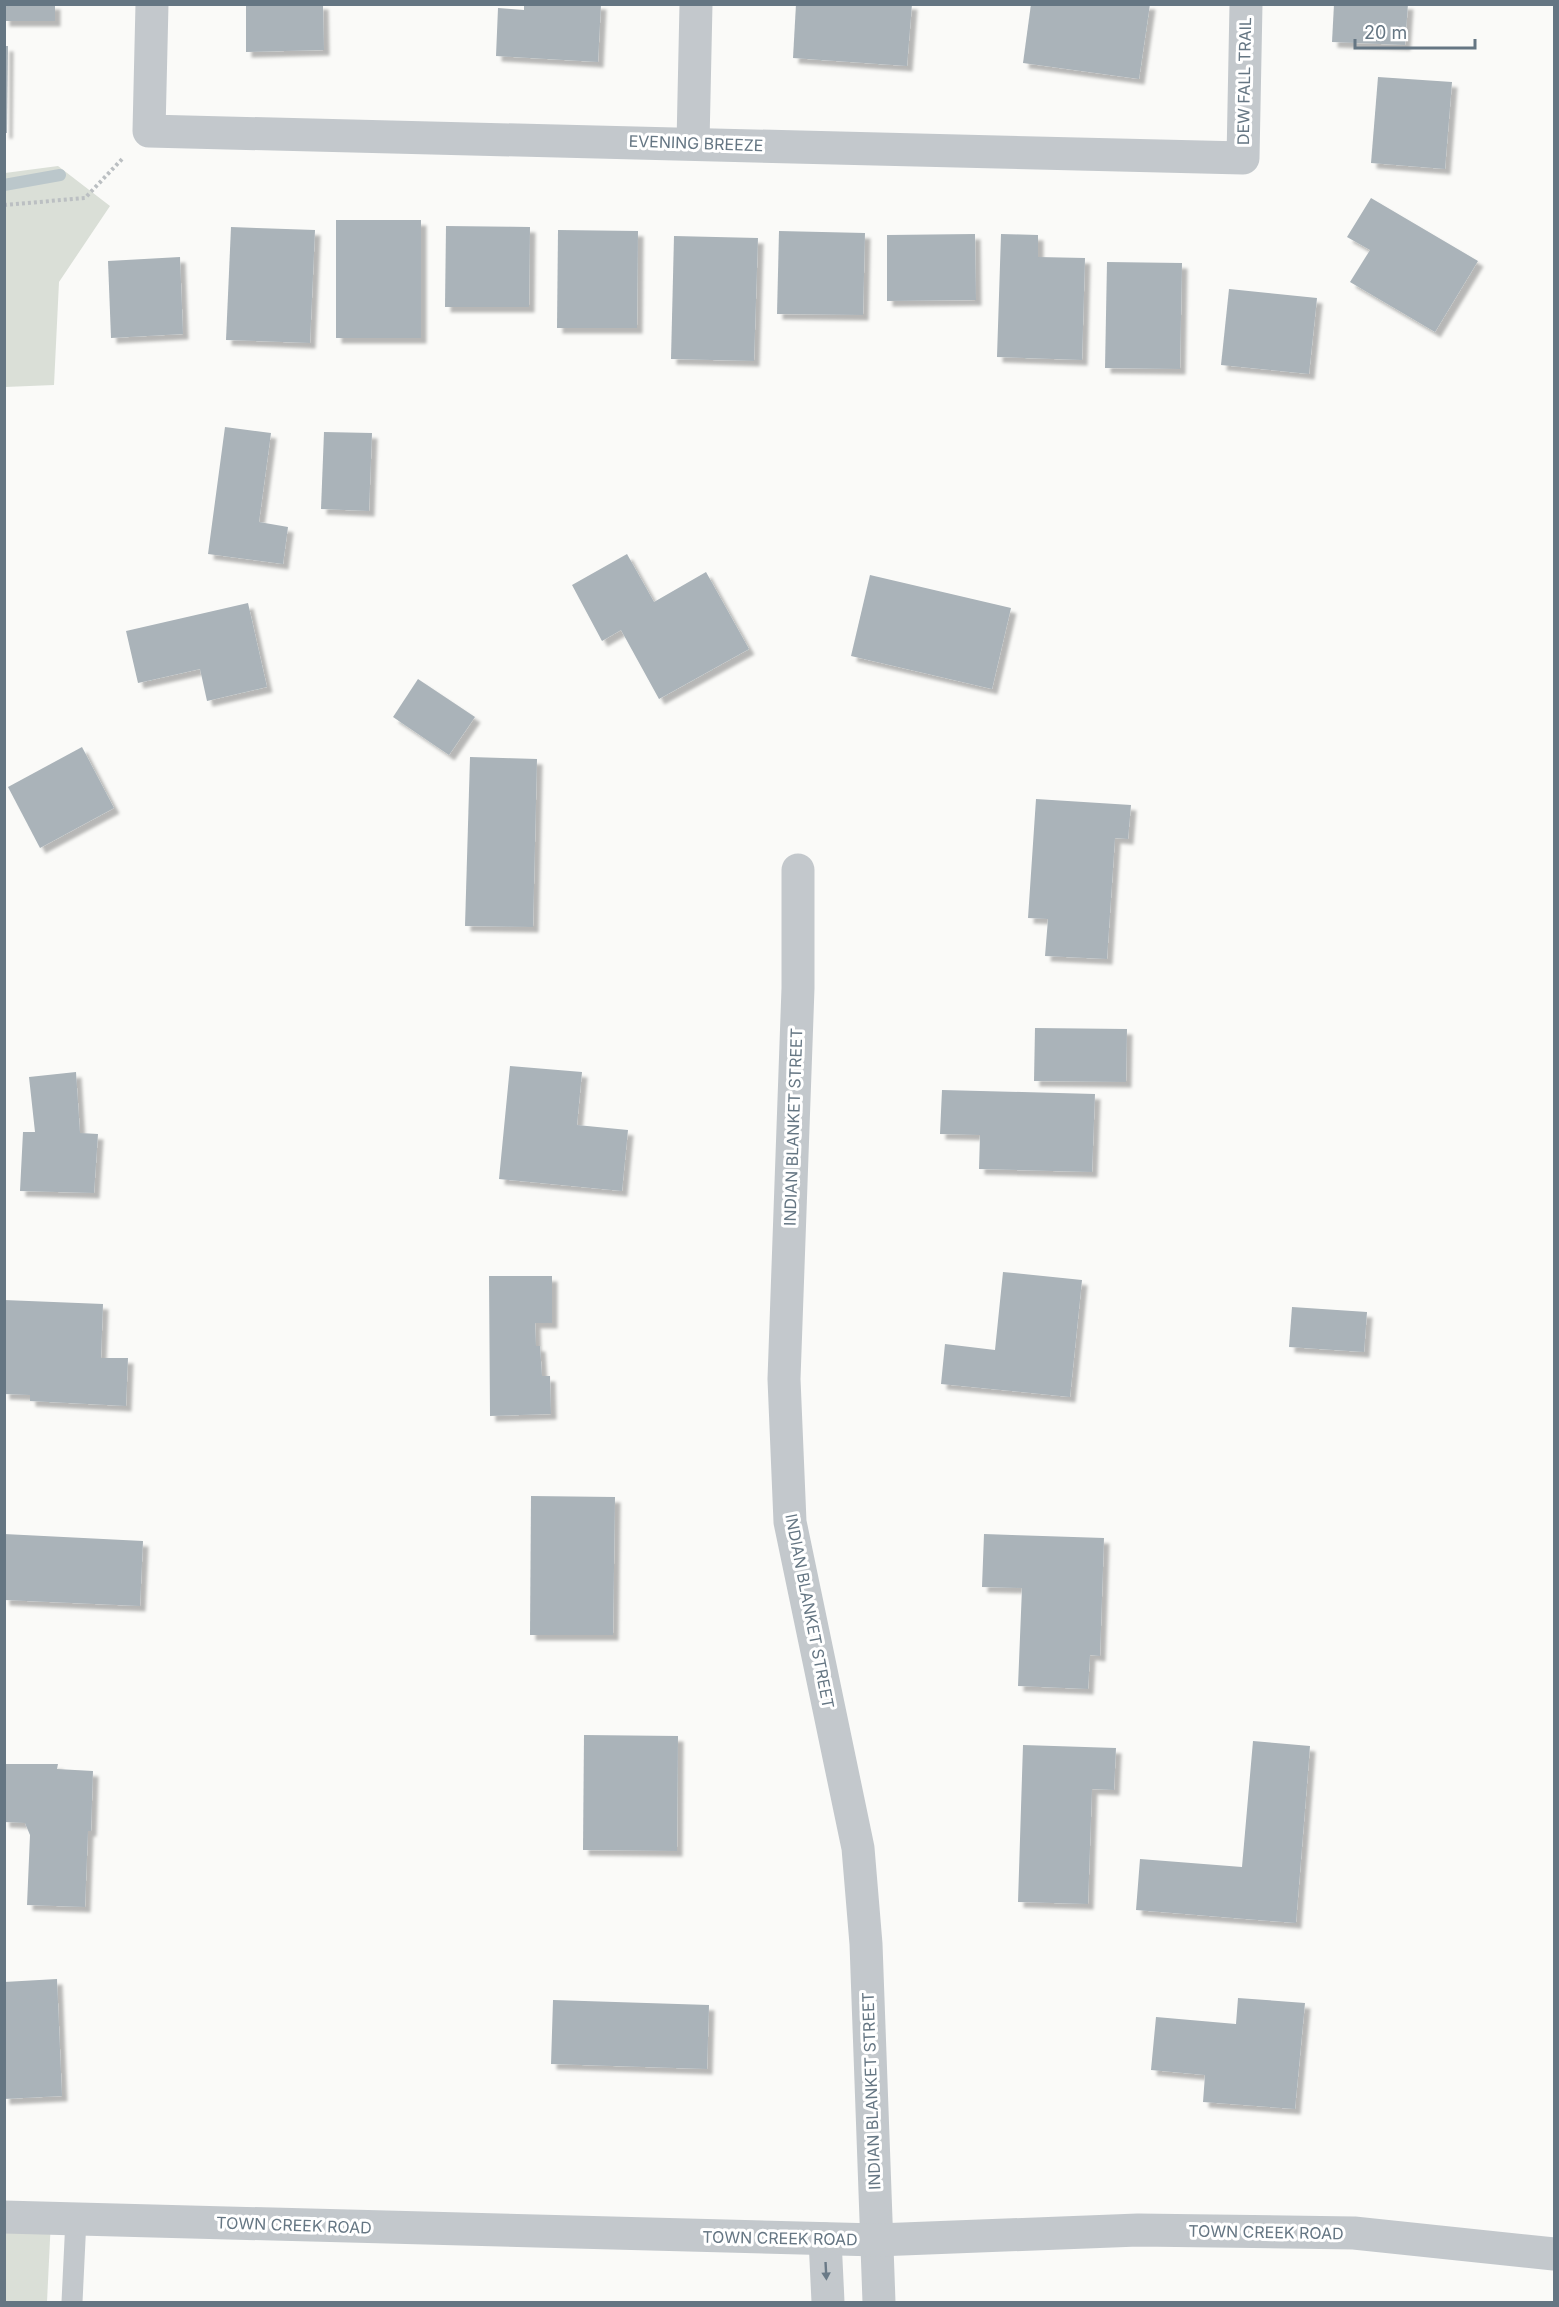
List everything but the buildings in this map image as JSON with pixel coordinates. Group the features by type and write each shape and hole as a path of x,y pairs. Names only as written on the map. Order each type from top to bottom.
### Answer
{"street":[{"path":"149,131 152,4"},
{"path":"693,143 696,4"},
{"name":"DEW FALL TRAIL","path":"1243,158 1246,4"},
{"name":"EVENING BREEZE","path":"149,131 1243,158"},
{"name":"INDIAN BLANKET STREET","path":"798,870 798,988 784,1379 790,1522 858,1848 866,1944 879,2302"},
{"name":"TOWN CREEK ROAD","path":"4,2217 877,2240 1138,2230 1354,2233 1554,2254"},
{"path":"825,2239 828,2302"}],"lane":[{"path":"72,2302 76,2219"}],"path":[{"path":"4,206 85,198 149,131"}],"shaded area":[{"path":"58,166 110,206 59,282 54,385 5,387 5,173"},
{"path":"5,2218 51,2219 47,2302 5,2302"}],"waterway":[{"path":"4,185 60,175"}]}
